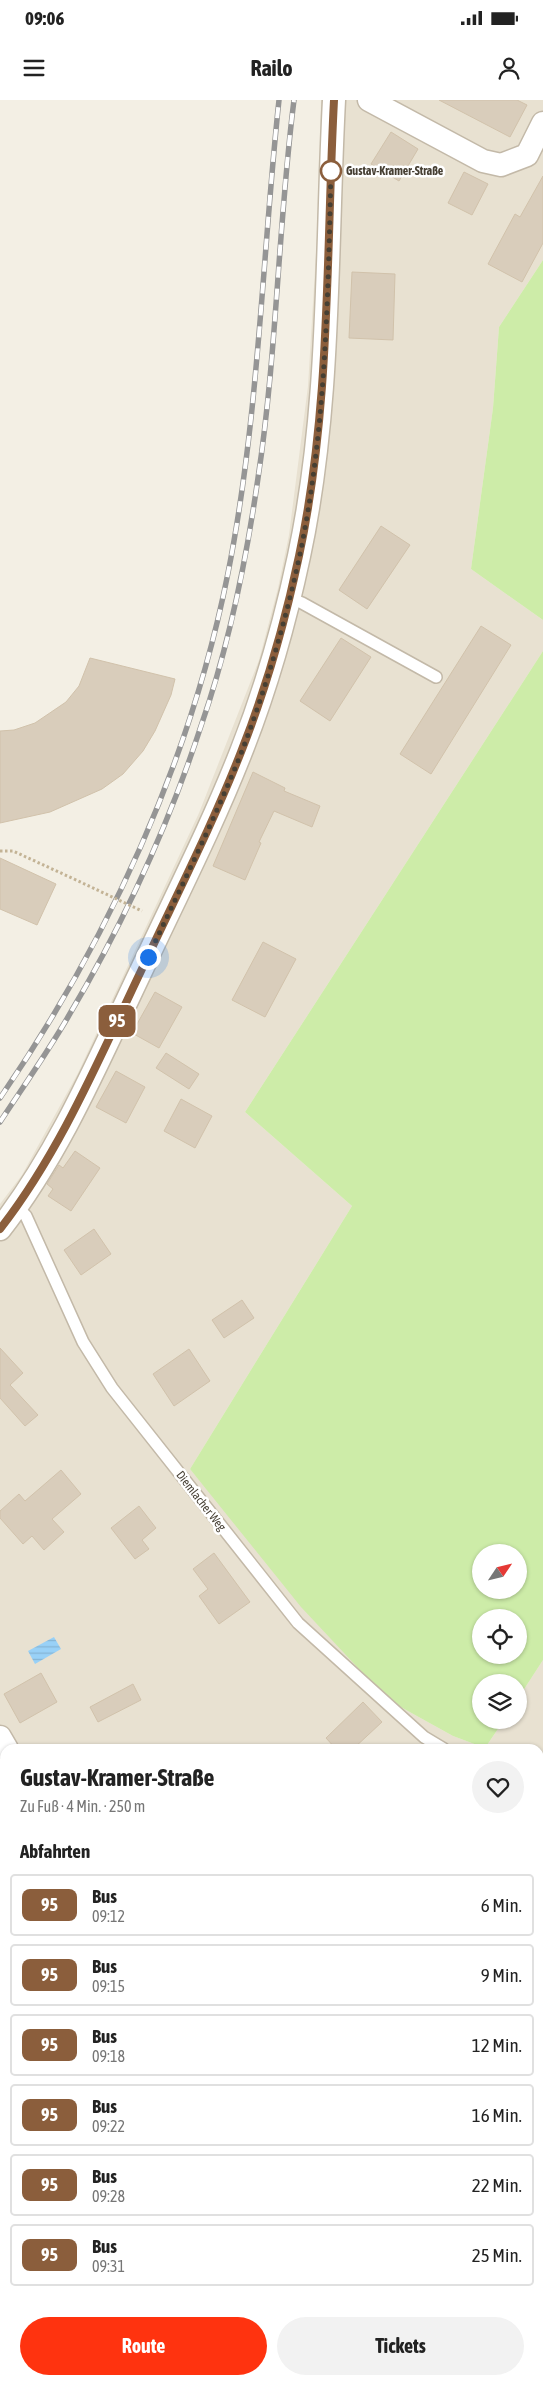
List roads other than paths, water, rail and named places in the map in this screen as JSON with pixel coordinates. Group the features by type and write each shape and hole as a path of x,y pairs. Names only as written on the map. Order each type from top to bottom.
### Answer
{"street":[{"path":"0,1229 17,1207 55,1144 93,1072 216,812 251,723 290,598 310,496 318,418 329,255 334,100"},
{"path":"369,100 483,161 501,165 527,155 543,123"}],"lane":[{"path":"290,598 436,677"},
{"name":"Diemlacher Weg","path":"17,1207 26,1216 83,1342 118,1396 298,1623 424,1738 435,1744"}],"water":[{"path":"54,1637 61,1649 35,1664 28,1651"}],"railway":[{"path":"0,1098 76,976 110,912 141,847 168,780 192,712 212,643 228,573 247,456 279,100"},
{"path":"0,1122 68,1017 125,912 174,801 201,726 220,665 236,604 253,509 264,431 294,100"}],"place":[{"name":"Gustav-Kramer-Straße","path":"331,171"}]}
